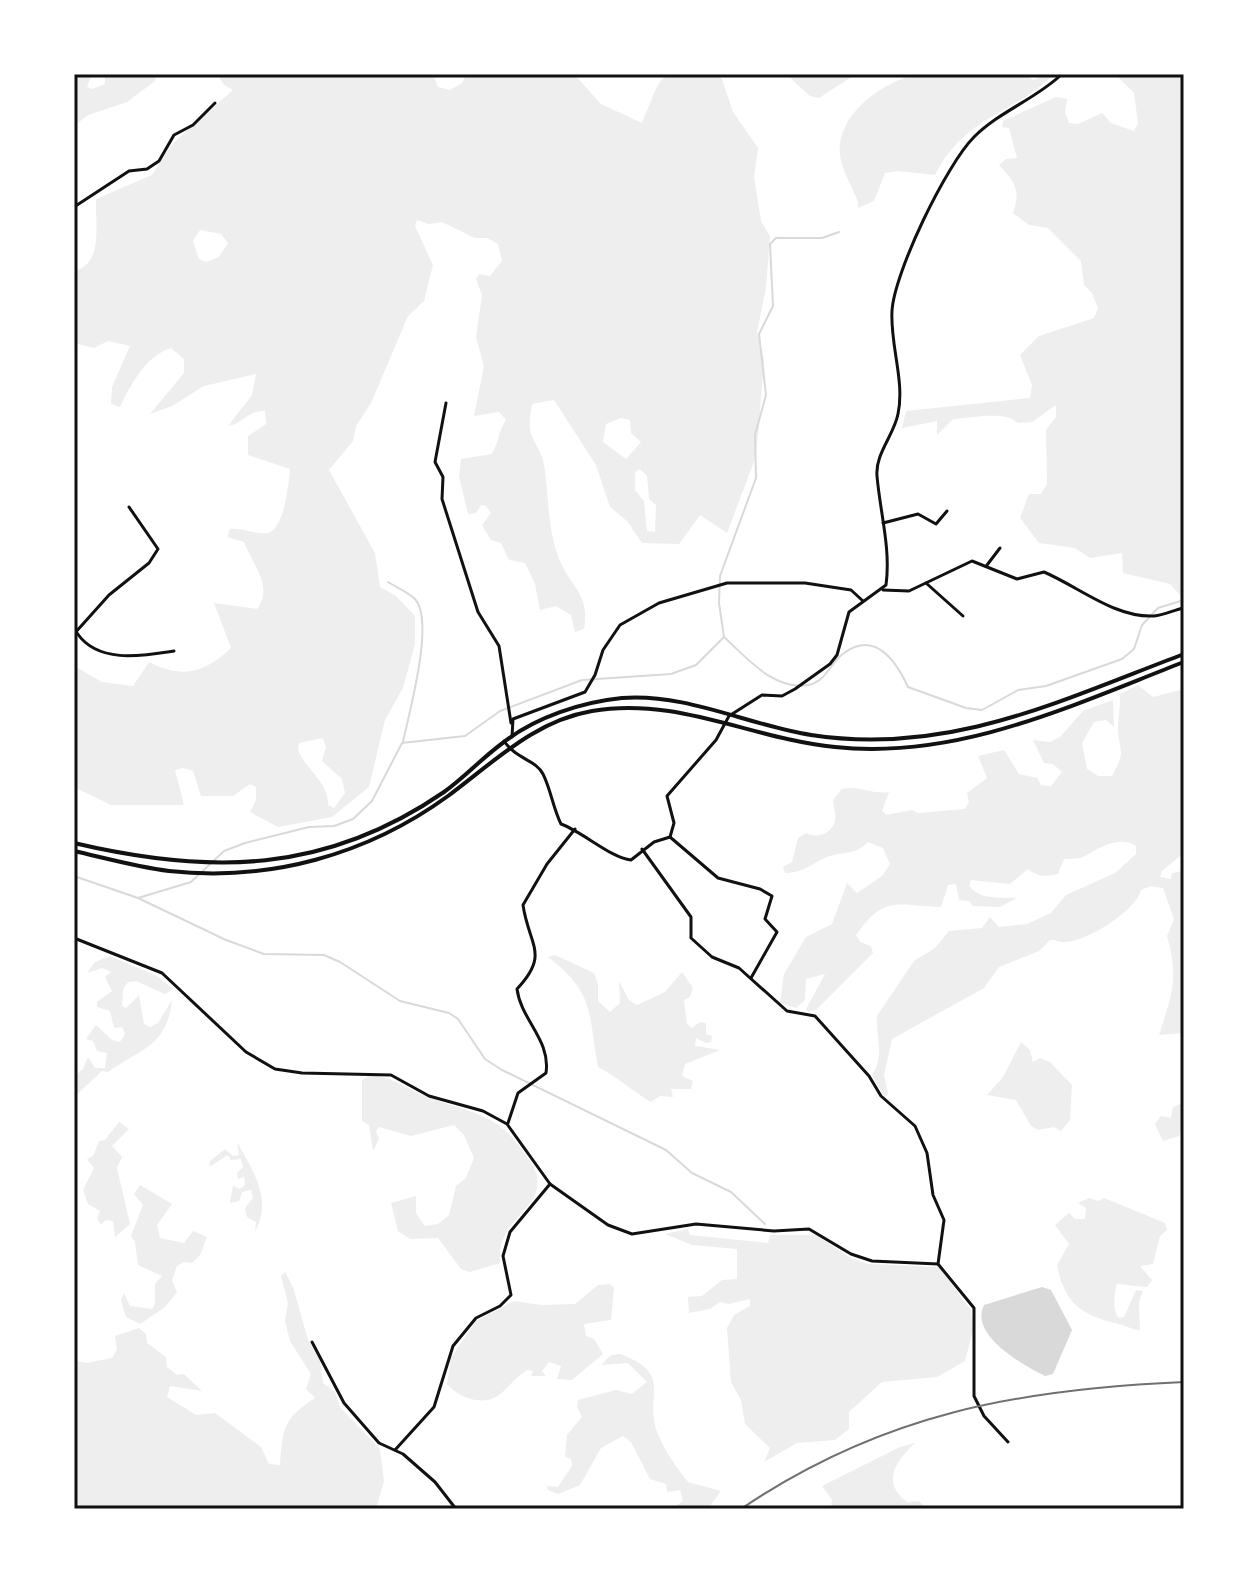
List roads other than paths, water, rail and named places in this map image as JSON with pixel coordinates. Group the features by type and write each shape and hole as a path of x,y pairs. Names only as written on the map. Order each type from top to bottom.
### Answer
{"main road":[{"path":"74,843 202,865 241,865 341,847 367,836 445,791 504,741 561,713 622,698 675,701 769,727 849,739 935,736 1026,715 1184,654"},
{"path":"74,851 191,872 227,873 313,861 368,842 427,811 509,747 560,719 590,711 656,708 834,747 902,748 946,743 1013,727 1184,662"}],"street":[{"path":"883,590 887,569 877,474 898,414 900,394 892,335 895,291 934,198 959,154 975,136 1045,91 1062,74"},
{"path":"74,207 129,171 147,169 159,161 174,135 193,125 215,103"},
{"path":"446,403 435,462 443,477 442,499 478,612 499,646 505,669 505,704 512,725"},
{"path":"129,507 158,549 149,563 109,595 76,634 85,645 112,655 145,656 174,651"},
{"path":"883,523 918,514 936,524 947,511"},
{"path":"987,565 1000,548"},
{"path":"670,837 674,823 667,796 716,740 729,716 762,695 782,696 795,689 837,655 849,612 883,590 902,593 968,562 987,565 1017,579 1044,572 1101,602 1146,615 1184,608"},
{"path":"512,737 513,719 585,692 595,675 603,650 620,625 659,603 727,583 805,583 851,590 863,601"},
{"path":"926,583 963,616"},
{"path":"504,741 514,755 534,764 543,774 561,824 575,829 621,859 631,860 642,849 670,837"},
{"path":"507,1124 518,1093 546,1073 548,1060 538,1031 519,1003 517,989 534,971 537,958 523,905 547,864 575,829"},
{"path":"670,837 718,878 760,889 772,896 765,919 777,932 751,978"},
{"path":"642,849 691,917 691,938 712,957 739,968 787,1011 815,1016 869,1076 881,1096 915,1126 927,1153 933,1195 944,1220 938,1264 974,1308 974,1396 984,1416 1008,1442"},
{"path":"74,938 162,973 246,1052 275,1069 302,1073 391,1075 429,1096 483,1111 507,1124 550,1184 597,1219 632,1234 696,1224 774,1231 809,1229 851,1254 872,1261 938,1264"},
{"path":"395,1450 434,1407 453,1346 476,1318 500,1306 511,1295 503,1256 510,1232 550,1184"},
{"path":"312,1342 344,1403 379,1443 395,1450 435,1482 456,1509"}],"waterway":[{"path":"724,637 719,603 720,576 756,478 755,435 766,395 759,334 773,306 770,244 776,238 822,238 839,232"},
{"path":"388,582 415,599 422,627 419,668 403,742"},
{"path":"138,898 191,882 224,851 245,843 309,827 334,826 353,819 372,801 402,743 465,736 500,711 582,680 671,674 696,665 724,637 762,671 796,686 819,680 839,657 855,647 875,647 891,659 908,687 966,708 982,710 1018,690 1046,686 1122,659 1134,649 1142,625 1158,608 1184,600"},
{"path":"74,876 138,898 226,940 264,954 324,955 400,1001 449,1013 458,1019 485,1059 666,1150 692,1173 731,1192 765,1224"}],"railway":[{"path":"741,1509 793,1477 846,1450 953,1412 1065,1391 1184,1382"}]}
